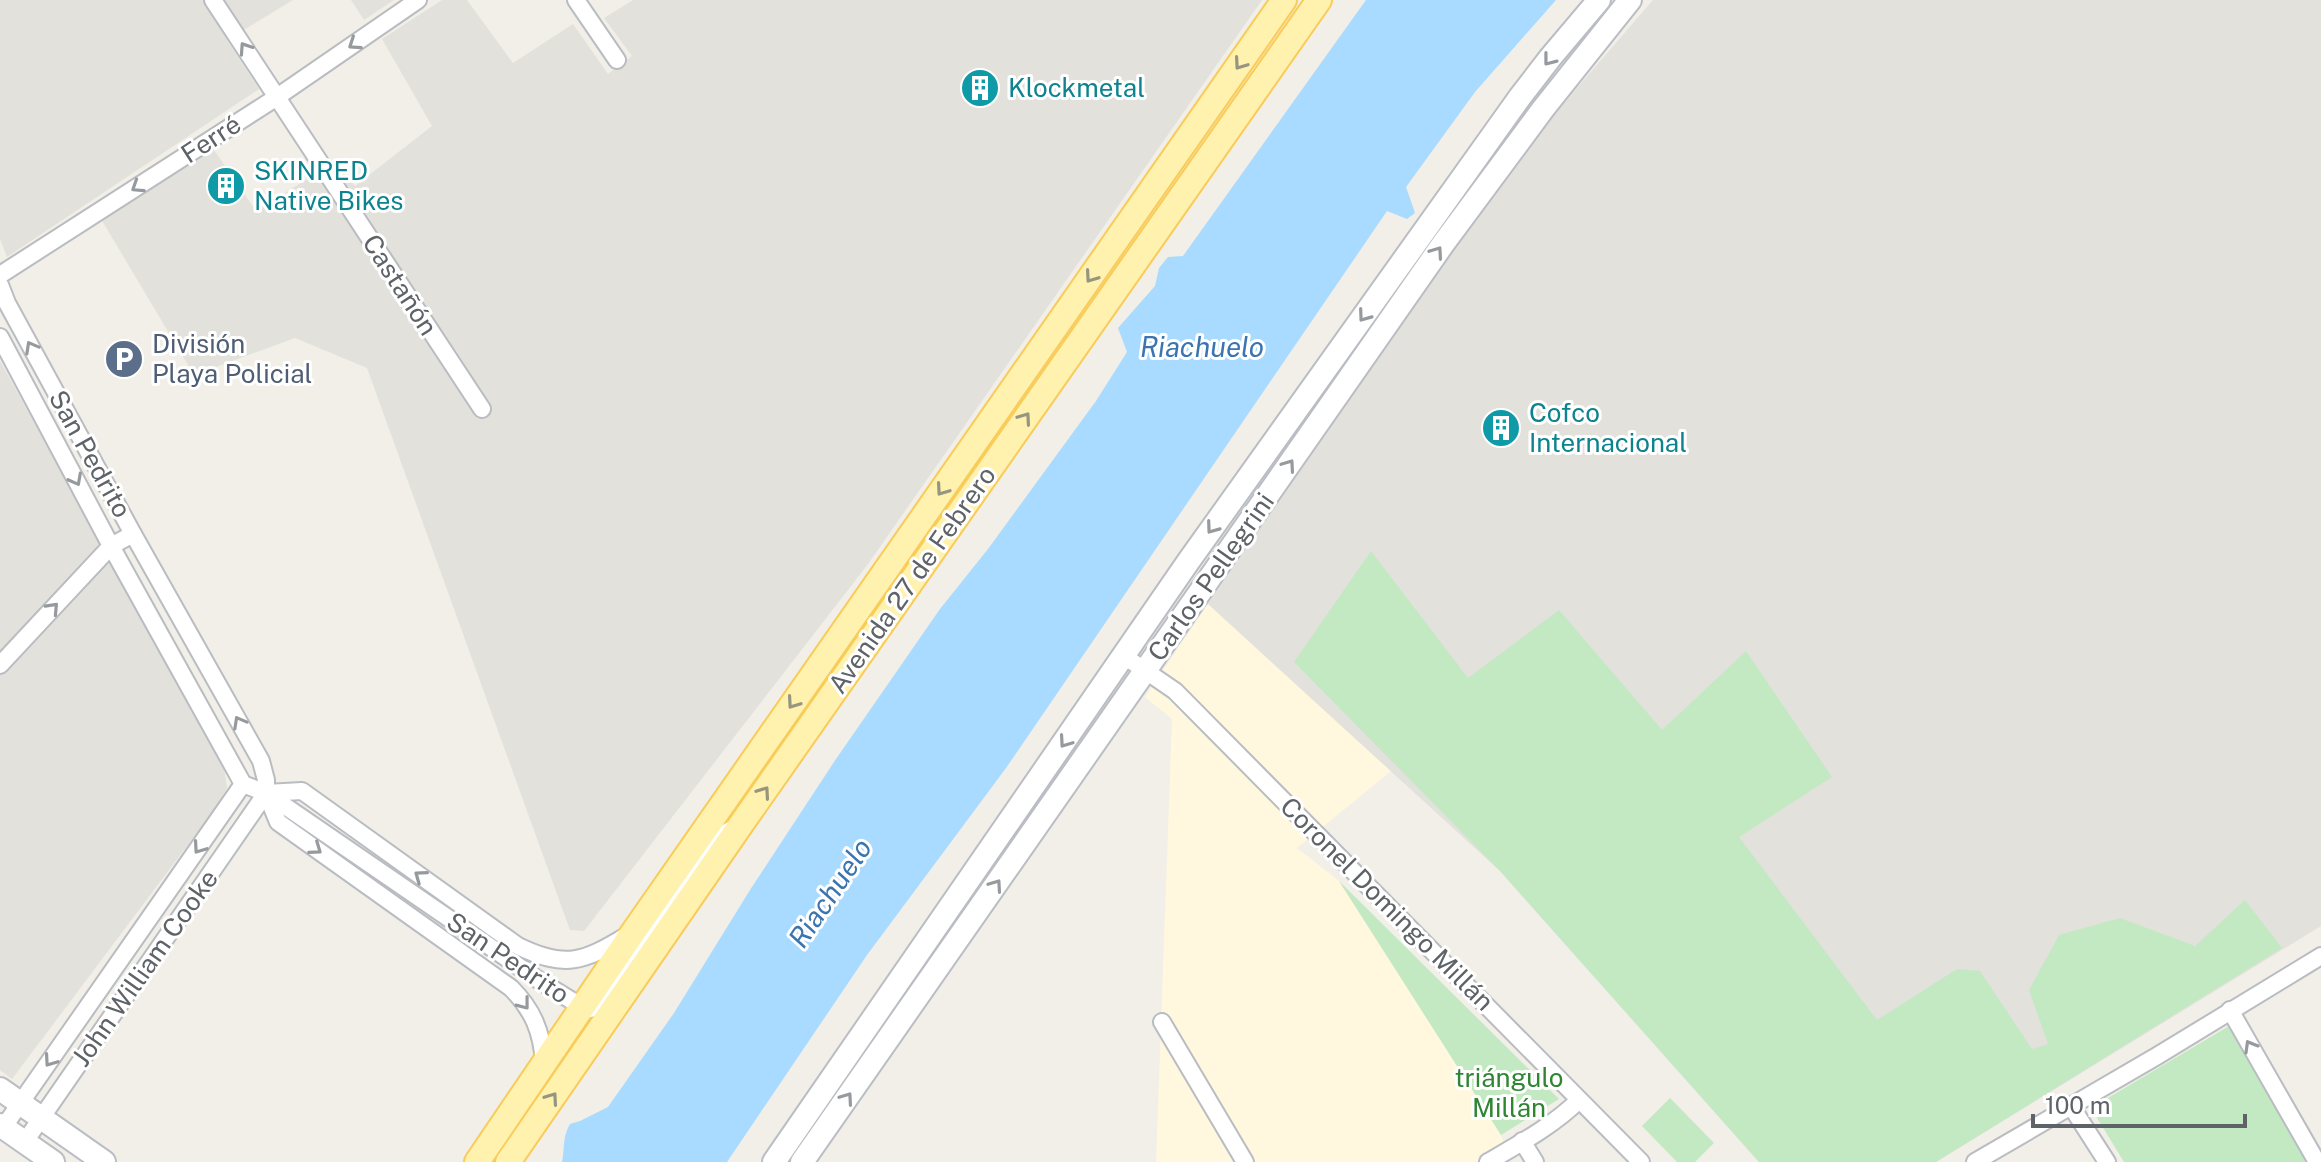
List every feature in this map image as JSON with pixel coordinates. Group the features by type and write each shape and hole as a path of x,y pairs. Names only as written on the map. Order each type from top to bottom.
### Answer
{"main road":[{"name":"Avenida 27 de Febrero","path":"477,1162 634,931 1284,0"},
{"path":"1160,178 1182,194 1319,0"},
{"name":"Carlos Pellegrini","path":"774,1162 1197,549 1520,97 1599,0"},
{"name":"Carlos Pellegrini","path":"802,1162 1443,244 1543,109 1630,0"},
{"name":"Avenida 27 de Febrero","path":"508,1162 1137,258 1159,251 1189,207 1182,194"},
{"path":"0,1089 104,1162"},
{"path":"2,1127 53,1162"}],"street":[{"name":"Castañón","path":"213,0 482,409"},
{"name":"Ferré","path":"0,275 277,97 418,0"},
{"path":"576,0 617,60"},
{"name":"San Pedrito","path":"0,285 133,534 261,761 266,793 278,822 499,979 523,1000 541,1035 544,1065"},
{"name":"San Pedrito","path":"0,337 243,784 266,793 540,981 582,1007 598,1007 716,838 742,823"},
{"path":"0,665 111,546 133,534"},
{"name":"Coronel Domingo Millán","path":"1124,656 1175,691 1641,1162"},
{"name":"John William Cooke","path":"2,1127 243,784"},
{"name":"San Pedrito","path":"266,793 302,791 518,946 536,955 574,961 589,957 634,931"},
{"name":"John William Cooke","path":"24,1143 266,793"},
{"path":"1975,1162 2321,956"},
{"path":"2230,1010 2317,1162"},
{"path":"1162,1022 1245,1162"},
{"path":"1488,1162 1579,1100"},
{"path":"2071,1106 2107,1162"},
{"path":"1522,1141 1535,1162"}],"shaded area":[{"path":"0,0 293,0 227,40 259,89 7,257 0,239"},
{"path":"351,0 394,0 364,20"},
{"path":"442,0 467,0 513,63 573,24 608,74 632,56 604,18 633,0 1262,0 868,564 584,931 570,930 367,368 295,338 194,375 101,219 214,150 256,211 336,161 355,186 432,126 382,39"},
{"path":"1653,0 2321,0 2321,926 1936,1162 1759,1162 1500,871 1208,604 1520,154"},
{"path":"0,361 224,767 227,788 217,806 12,1079 0,1070"},
{"path":"1208,604 1391,771 1297,848 1339,881 1501,1135 1509,1156 1500,1162 1156,1162 1172,719 1145,697"}],"green space":[{"path":"1371,551 1468,678 1559,610 1662,730 1746,651 1832,777 1739,837 1877,1020 1957,969 1980,971 2032,1049 2048,1044 2029,990 2059,935 2120,918 2195,946 2245,900 2282,948 1936,1162 1759,1162 1500,871 1294,662"},
{"name":"triángulo Millán","path":"1339,881 1559,1099 1501,1135"},
{"path":"2229,1026 2310,1162 2124,1162 2091,1108"},
{"path":"1670,1098 1714,1143 1695,1162 1677,1162 1642,1126"}],"water":[{"name":"Riachuelo","path":"1366,0 1556,0 1475,92 1406,187 1415,213 1407,219 1387,211 1006,768 867,955 727,1162 562,1162 570,1124 608,1107 674,1013 836,759 940,609 988,549 1096,401 1127,352 1118,328 1155,286 1159,268 1168,257 1183,256"}],"place":[{"name":"Klockmetal","path":"980,88"},
{"name":"SKINRED Native Bikes","path":"226,186"},
{"name":"División Playa Policial","path":"124,359"},
{"name":"Cofco Internacional","path":"1501,428"}]}
